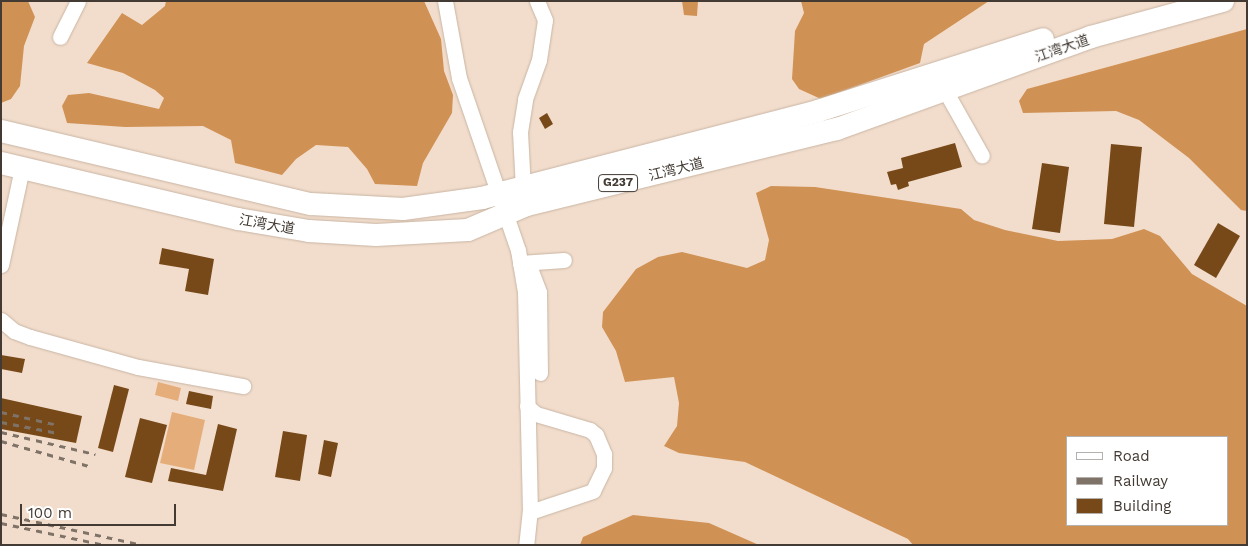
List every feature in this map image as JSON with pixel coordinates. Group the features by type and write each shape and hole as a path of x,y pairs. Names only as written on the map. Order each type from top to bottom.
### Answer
{"highway":[{"name":"江湾大道","path":"1,131 311,204 403,209 498,195 818,111 1133,9 1168,1"},
{"name":"江湾大道","path":"11,166 238,219 309,231 376,234 441,233 468,230 505,217 527,205 837,129 946,92 1091,37 1223,1"}],"street":[{"path":"60,37 78,1"},
{"path":"445,1 459,78 520,263 525,292 530,512 526,545"},
{"path":"505,217 524,188 520,132 525,99 539,60 545,20 537,1"},
{"path":"946,92 982,156"},
{"path":"1,265 11,166"},
{"path":"520,263 564,260"},
{"path":"520,263 531,271 539,292 540,373"},
{"path":"1,320 14,331 30,337 138,367 243,386"},
{"path":"528,406 536,414 590,430 596,435 604,454 604,468 593,491 530,512"}],"shaded area":[{"path":"1,1 28,1 35,17 24,46 20,86 11,99 1,103"},
{"path":"166,1 424,1 441,39 444,71 453,95 452,113 423,163 417,186 375,184 367,169 348,147 316,145 296,159 282,175 235,163 231,140 203,126 125,127 67,123 62,106 68,95 89,93 159,109 164,98 155,90 123,73 87,63 122,13 142,25 165,6"},
{"path":"682,1 698,1 697,16 684,15"},
{"path":"801,1 989,1 924,44 920,63 821,99 799,89 792,79 795,31 804,13"},
{"path":"1247,29 1247,211 1241,210 1189,158 1139,120 1116,111 1023,113 1019,101 1027,89"},
{"path":"771,186 815,187 961,209 974,220 1005,230 1058,241 1112,239 1144,229 1160,236 1192,274 1247,306 1247,545 913,545 908,539 745,462 679,453 664,446 677,426 679,403 674,377 625,382 616,351 602,327 603,312 636,269 658,257 682,252 747,268 765,260 769,240 756,193"},
{"path":"158,382 181,388 178,401 155,395"},
{"path":"172,412 205,420 194,470 160,463"},
{"path":"633,515 709,523 759,545 580,545 583,537"}],"building":[{"path":"547,113 553,124 545,129 539,118"},
{"path":"955,143 962,167 908,182 909,186 898,190 896,184 891,185 887,172 903,168 901,158"},
{"path":"1111,144 1142,147 1134,227 1104,224"},
{"path":"1042,163 1069,167 1060,233 1032,229"},
{"path":"1218,223 1240,236 1216,278 1194,265"},
{"path":"162,248 214,259 208,295 185,291 189,269 159,264"},
{"path":"1,355 25,359 22,373 1,369"},
{"path":"114,385 129,389 113,452 98,448"},
{"path":"189,391 213,396 211,409 186,404"},
{"path":"1,398 82,416 76,443 1,429"},
{"path":"140,418 167,425 152,483 125,477"},
{"path":"218,424 237,429 223,491 168,481 171,468 206,475"},
{"path":"283,431 307,435 300,481 275,477"},
{"path":"324,440 338,443 331,477 318,474"}],"railway":[{"path":"1,412 58,425"},
{"path":"1,422 58,433"},
{"path":"1,432 95,454"},
{"path":"1,441 92,467"},
{"path":"1,514 143,545"},
{"path":"1,523 105,545"}]}
